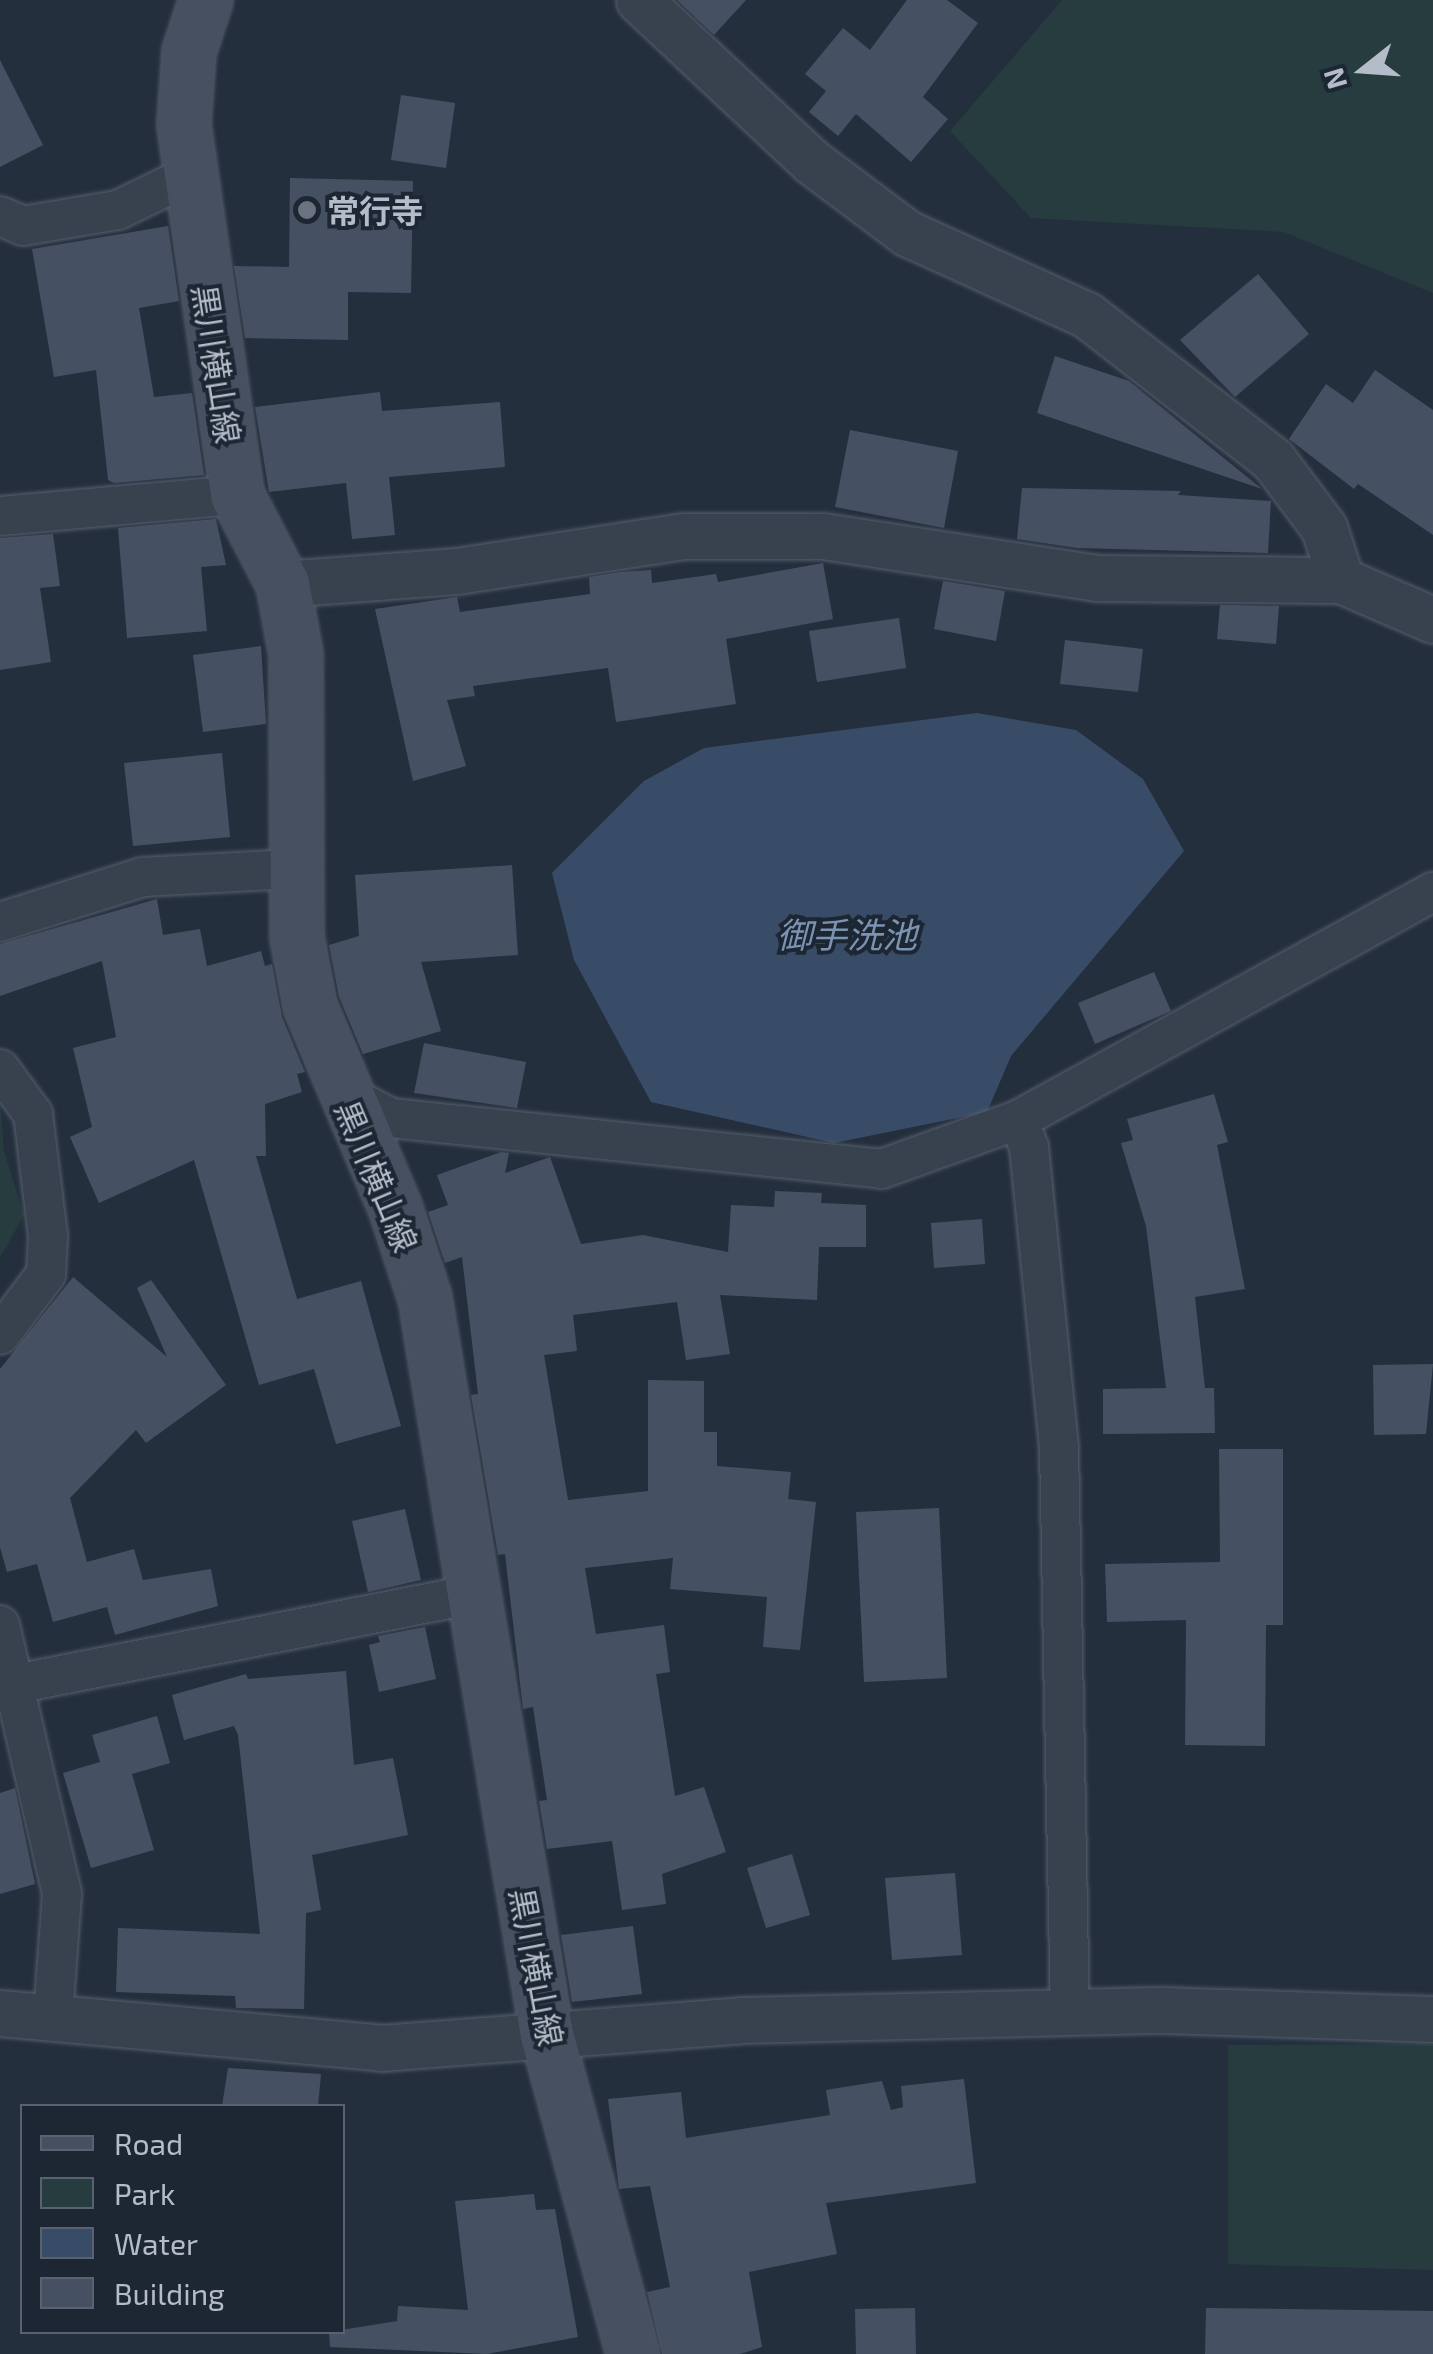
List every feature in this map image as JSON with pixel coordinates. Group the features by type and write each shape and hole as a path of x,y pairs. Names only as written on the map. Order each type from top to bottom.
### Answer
{"main road":[{"name":"黒川横山線","path":"206,0 190,52 184,125 237,496 283,584 296,654 292,870 310,1006 341,1092 395,1207 425,1298 471,1595 547,2034 633,2354"}],"street":[{"path":"639,0 812,162 908,233 1087,315 1273,460 1324,528 1341,580"},
{"path":"0,216 23,226 118,210 190,175"},
{"path":"0,516 237,496"},
{"path":"283,584 457,571 683,536 823,536 1096,578 1341,580 1433,620"},
{"path":"0,922 143,878 292,870"},
{"path":"341,1092 391,1118 622,1138 832,1167 881,1168 1018,1120 1433,892"},
{"path":"0,1069 33,1114 48,1236 46,1274 0,1334"},
{"path":"1018,1120 1029,1147 1059,1447 1070,2015"},
{"path":"6,1686 471,1595"},
{"path":"0,1625 6,1686 62,1894 53,2018"},
{"path":"0,2013 381,2048 741,2020 1164,2010 1433,2019"}],"green space":[{"path":"1062,0 1433,0 1433,293 1284,232 1031,218 950,131"},
{"path":"0,1101 4,1151 24,1215 0,1258"},
{"path":"1433,2044 1433,2270 1228,2264 1228,2045"}],"water":[{"name":"御手洗池","path":"977,713 1076,730 1143,779 1184,851 1011,1056 987,1112 834,1143 651,1102 574,960 552,873 644,781 704,748"}],"building":[{"path":"677,0 746,0 714,35"},
{"path":"907,0 947,0 978,23 923,97 948,119 911,162 856,114 838,136 809,112 826,91 805,74 843,28 870,50"},
{"path":"0,60 43,145 0,167"},
{"path":"401,95 455,103 446,168 391,160"},
{"path":"290,178 413,181 411,293 348,292 348,340 245,338 234,266 289,267"},
{"path":"168,226 179,301 139,308 154,397 192,393 204,475 114,483 108,480 96,370 54,377 32,249"},
{"path":"1258,274 1309,334 1235,397 1180,340"},
{"path":"1055,356 1129,381 1262,489 1037,413"},
{"path":"1375,370 1433,410 1433,535 1358,484 1354,489 1289,439 1326,384 1353,403"},
{"path":"380,392 382,411 500,402 505,467 389,477 395,535 352,539 346,483 269,492 255,407"},
{"path":"850,430 958,451 944,528 835,507"},
{"path":"1022,488 1181,491 1178,495 1271,501 1268,553 1077,548 1017,539"},
{"path":"216,519 226,565 201,567 207,631 127,638 118,528"},
{"path":"53,534 60,586 40,588 51,662 0,670 0,538"},
{"path":"823,563 833,619 726,639 736,704 616,722 608,668 473,686 475,696 447,700 466,766 413,781 375,609 457,597 460,612 590,594 589,577 621,572 651,570 652,583 716,574 718,582"},
{"path":"943,581 1005,591 996,641 934,629"},
{"path":"1220,605 1279,606 1276,644 1217,639"},
{"path":"899,618 906,668 817,682 809,631"},
{"path":"1065,640 1143,649 1138,692 1060,684"},
{"path":"261,646 266,724 203,732 193,655"},
{"path":"222,753 230,837 133,846 124,763"},
{"path":"512,865 518,955 421,962 441,1031 363,1054 339,997 329,945 359,936 355,875"},
{"path":"157,899 163,935 200,929 207,966 261,951 265,966 272,964 282,1017 305,1072 297,1074 302,1092 265,1104 266,1156 256,1156 297,1299 361,1281 401,1426 336,1444 314,1369 259,1385 194,1160 99,1203 70,1137 92,1127 73,1048 116,1037 102,961 0,996 0,944"},
{"path":"1154,972 1171,1011 1095,1044 1078,1003"},
{"path":"424,1043 526,1062 517,1108 414,1093"},
{"path":"1214,1094 1228,1142 1217,1145 1245,1289 1195,1297 1205,1388 1214,1388 1215,1433 1103,1434 1103,1389 1166,1388 1146,1226 1121,1143 1133,1140 1127,1119"},
{"path":"501,1152 509,1153 505,1173 550,1157 581,1244 643,1235 728,1252 731,1205 774,1207 775,1191 822,1193 821,1203 866,1205 866,1247 819,1247 817,1300 720,1295 730,1354 686,1360 677,1302 573,1315 577,1351 544,1355 568,1500 648,1491 648,1380 704,1381 704,1432 717,1432 717,1466 791,1472 788,1499 816,1502 800,1650 763,1647 767,1597 670,1589 673,1558 585,1568 596,1634 664,1625 670,1672 656,1674 675,1796 704,1787 726,1852 662,1874 666,1904 622,1910 612,1841 547,1849 539,1801 547,1800 533,1707 523,1709 505,1554 498,1555 471,1395 478,1394 462,1257 445,1263 428,1212 448,1205 437,1175"},
{"path":"982,1219 985,1264 934,1268 931,1223"},
{"path":"73,1277 167,1357 137,1288 151,1280 226,1385 146,1443 136,1430 70,1498 87,1562 134,1549 143,1580 211,1569 218,1606 115,1635 107,1607 53,1622 37,1564 7,1572 0,1547 0,1369"},
{"path":"1433,1364 1426,1434 1374,1435 1373,1365"},
{"path":"1219,1449 1283,1449 1283,1625 1266,1625 1265,1746 1185,1745 1186,1620 1107,1622 1105,1564 1220,1562"},
{"path":"939,1508 947,1678 864,1682 856,1512"},
{"path":"405,1509 421,1580 368,1592 352,1521"},
{"path":"425,1627 436,1679 379,1692 369,1645 380,1642 378,1636"},
{"path":"346,1671 354,1765 393,1758 408,1835 312,1855 321,1910 306,1913 304,2009 236,2008 235,1996 116,1992 118,1928 260,1934 238,1735 234,1726 184,1740 172,1695 246,1674 248,1679"},
{"path":"157,1716 170,1763 132,1774 154,1850 91,1868 63,1773 100,1762 92,1735"},
{"path":"15,1788 35,1884 0,1894 0,1793"},
{"path":"792,1854 810,1915 766,1928 747,1868"},
{"path":"955,1873 962,1955 892,1960 885,1878"},
{"path":"633,1926 642,1994 572,2002 561,1935"},
{"path":"228,2068 321,2074 318,2104 222,2104"},
{"path":"964,2079 976,2183 826,2203 837,2254 749,2272 762,2347 740,2354 662,2354 647,2292 670,2287 650,2186 619,2189 608,2099 681,2092 686,2138 830,2115 826,2090 882,2081 891,2110 903,2107 901,2086"},
{"path":"534,2194 536,2210 555,2209 578,2337 487,2354 330,2347 329,2334 397,2321 398,2306 468,2310 455,2201"},
{"path":"915,2308 916,2354 856,2354 855,2309"},
{"path":"1206,2308 1433,2311 1433,2354 1205,2354"}],"place":[{"name":"常行寺","path":"307,210"}]}
